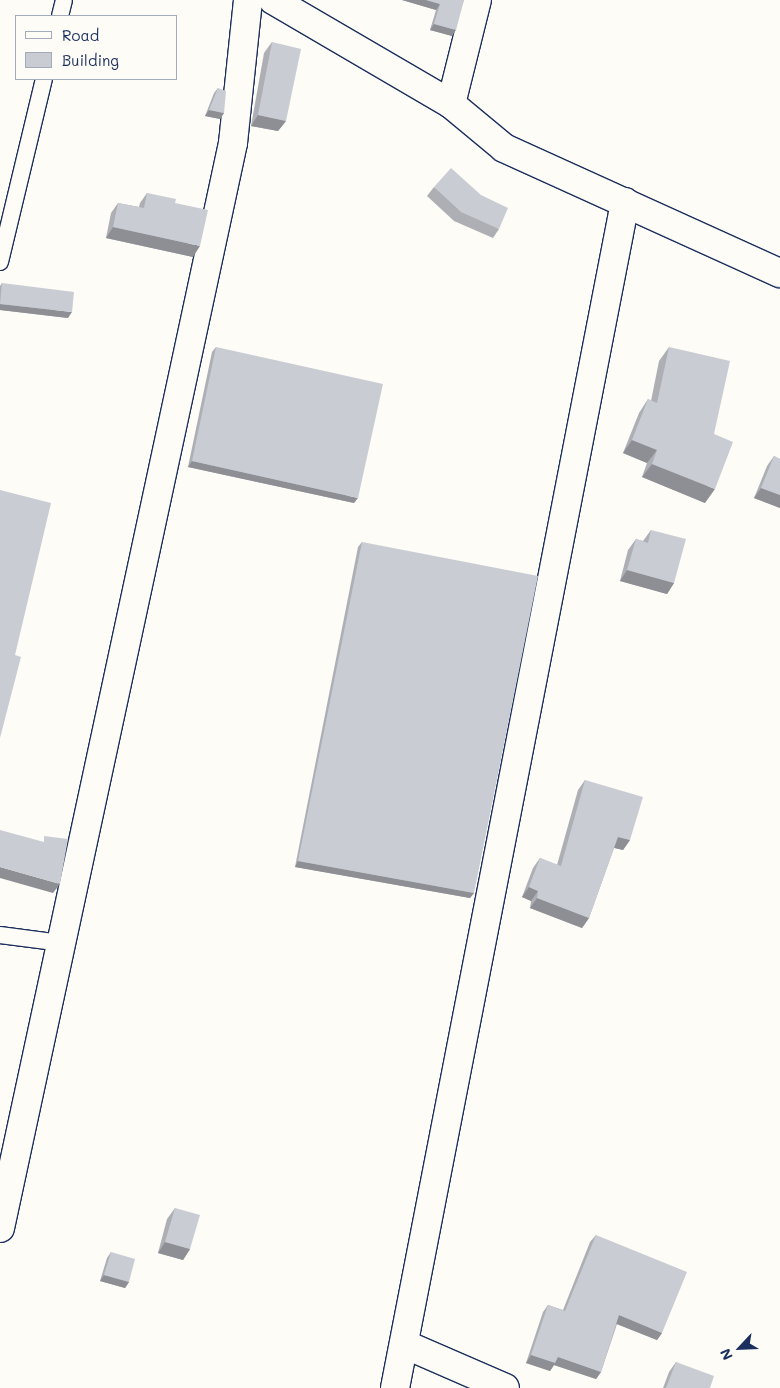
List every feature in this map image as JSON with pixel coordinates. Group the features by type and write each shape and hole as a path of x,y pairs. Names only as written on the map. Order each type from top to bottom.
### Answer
{"street":[{"path":"0,1228 234,143 248,0"},
{"path":"273,0 451,104 504,148 780,272"},
{"path":"451,104 477,0"},
{"path":"395,1388 625,202"},
{"path":"404,1344 505,1388"}],"lane":[{"path":"60,15 64,0"},
{"path":"0,262 44,80"},
{"path":"0,935 62,943"}],"building":[{"path":"426,0 464,0 456,30 434,24 440,4"},
{"path":"272,42 301,49 286,121 258,115"},
{"path":"218,88 226,91 224,113 209,110"},
{"path":"451,168 481,195 508,208 499,229 461,212 434,187"},
{"path":"147,193 176,199 175,203 208,210 200,246 113,227 118,203 144,208"},
{"path":"2,283 74,292 72,312 0,304"},
{"path":"216,347 383,384 358,498 192,461"},
{"path":"669,347 730,361 714,434 733,442 715,489 652,464 657,450 632,440 648,399 657,403"},
{"path":"774,456 780,459 780,495 761,488"},
{"path":"0,490 51,503 15,655 21,657 0,738"},
{"path":"651,530 686,539 674,583 627,570 636,539 648,543"},
{"path":"362,542 538,576 474,893 298,861"},
{"path":"585,780 643,797 630,840 618,837 589,918 537,898 538,891 529,887 540,858 561,866"},
{"path":"0,830 44,842 44,836 68,839 60,884 0,867"},
{"path":"175,1208 200,1215 190,1249 165,1242"},
{"path":"596,1235 687,1272 662,1333 619,1315 601,1372 558,1357 555,1363 531,1355 548,1305 565,1311"},
{"path":"111,1252 135,1259 129,1282 104,1275"},
{"path":"676,1362 714,1376 710,1388 666,1388"}]}
